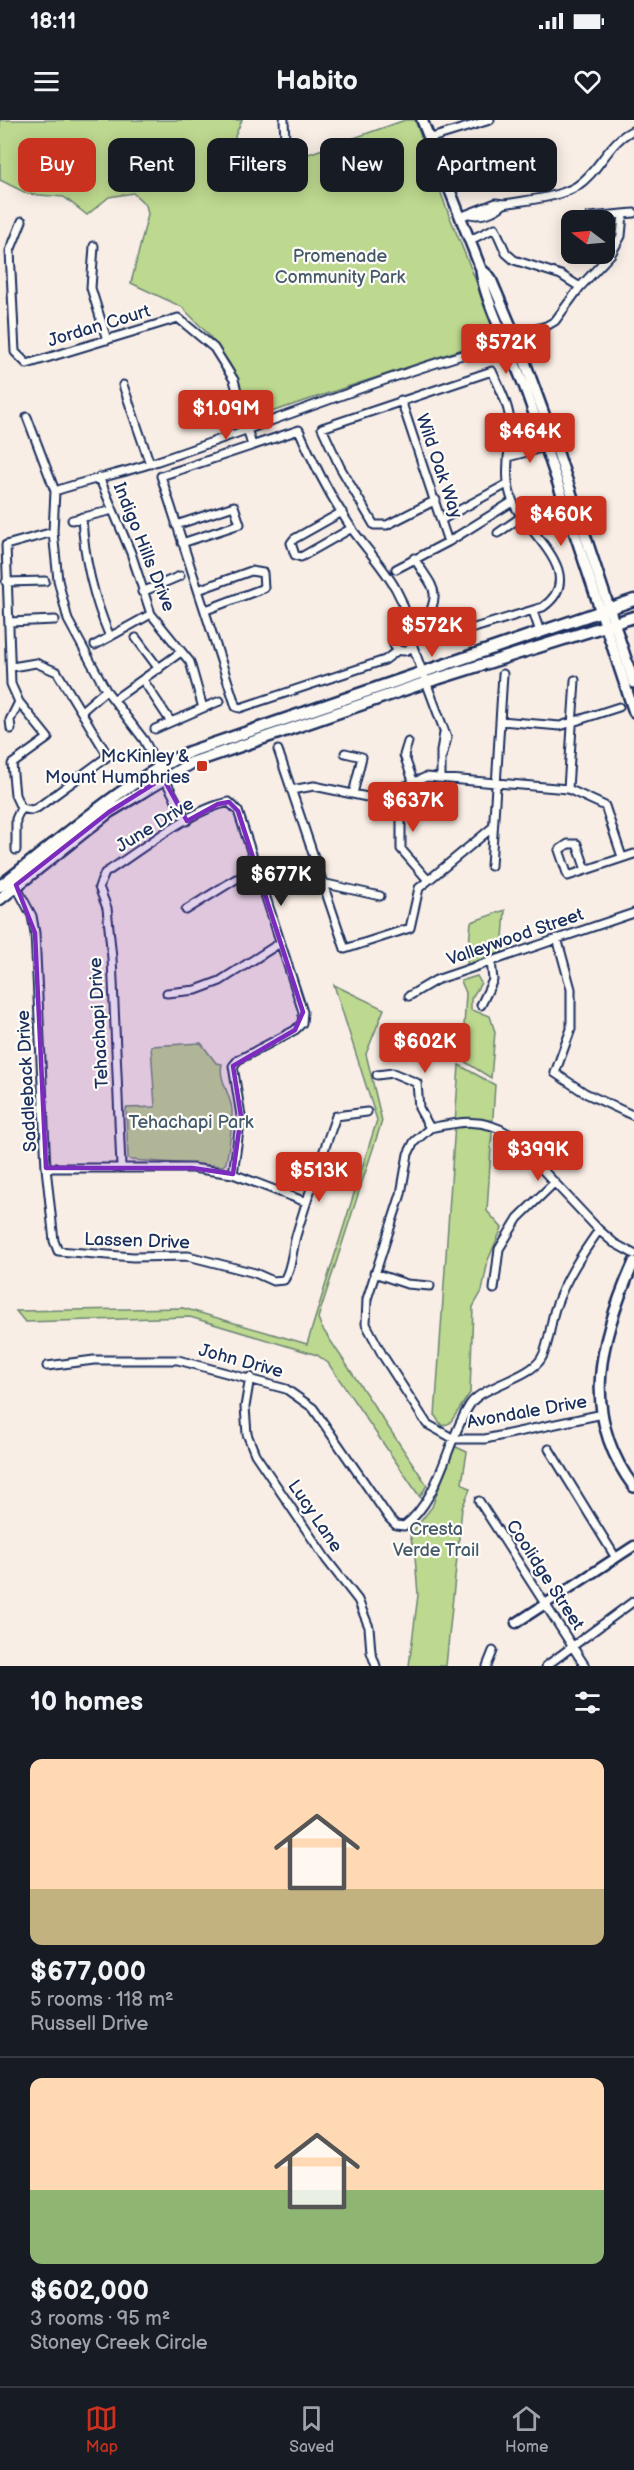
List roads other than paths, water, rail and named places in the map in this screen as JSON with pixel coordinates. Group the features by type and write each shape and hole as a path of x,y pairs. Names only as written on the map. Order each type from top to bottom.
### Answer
{"main road":[{"path":"422,120 428,138"},
{"path":"449,192 482,269 490,277 550,446 604,611 634,683"},
{"path":"0,886 13,881 161,773 425,677 540,632 634,600"},
{"path":"425,677 634,617"},
{"path":"609,624 634,712"},
{"path":"0,899 13,881"},
{"path":"634,1262 613,1309 605,1337 601,1388 603,1414 612,1448 634,1487"}],"street":[{"path":"284,120 285,138"},
{"path":"431,138 490,120"},
{"path":"460,218 496,203 504,204 564,192 577,186 618,141 634,130"},
{"path":"615,215 634,213"},
{"path":"55,491 150,464 432,364 511,341 546,327 555,321 616,245 621,236 623,214"},
{"name":"Jordan Court","path":"22,221 10,251 15,352 26,364 180,319 214,348 234,380 248,428"},
{"path":"470,240 495,228 506,253 514,260 561,275 580,287"},
{"path":"94,246 91,288 107,340"},
{"path":"414,558 436,595 436,602 424,628 435,640 543,608 558,590 559,574 555,560 512,502 507,484 511,421 492,371 322,428 340,467 374,525 387,525 436,500"},
{"path":"123,385 150,464"},
{"name":"Wild Oak Way","path":"401,400 436,500 448,542"},
{"path":"27,417 55,491 53,532 58,580 68,620 106,690 144,740 187,821"},
{"path":"248,428 252,446"},
{"path":"412,644 408,650 398,650 385,660 240,708 236,707 161,476 299,430 342,512 380,563 399,596 408,633 412,638 412,644 447,738 442,756 441,778"},
{"path":"508,457 550,446"},
{"name":"Indigo Hills Drive","path":"99,477 131,553 151,614 190,662 203,708"},
{"path":"442,519 507,484"},
{"path":"396,568 448,542 512,502"},
{"path":"176,525 234,506 240,524 182,543"},
{"path":"72,520 113,510"},
{"path":"342,512 294,539 291,543 295,555 301,556 352,528"},
{"path":"82,517 84,557 95,603 110,637"},
{"path":"498,533 521,517"},
{"path":"16,850 16,819 21,808 15,795 12,764 48,738 19,702 11,684 6,545 53,532"},
{"path":"198,590 251,571 262,573 264,588 206,610"},
{"path":"142,591 180,576"},
{"path":"6,582 45,581"},
{"path":"533,611 540,632"},
{"path":"95,645 151,614"},
{"path":"9,622 55,620"},
{"path":"398,650 393,645 394,636 402,631 408,633"},
{"path":"136,638 159,669"},
{"path":"115,699 181,652"},
{"path":"12,667 36,663 57,672 83,710 108,756 32,810 21,808"},
{"path":"491,866 503,674"},
{"path":"143,680 171,722"},
{"path":"568,789 575,680"},
{"path":"83,710 106,690"},
{"path":"155,729 220,701"},
{"path":"11,729 10,720 19,702"},
{"path":"500,721 561,726 619,706"},
{"path":"408,742 404,755 413,781"},
{"path":"278,750 345,949 410,928 419,888 427,879 494,826"},
{"path":"345,753 362,757 353,794"},
{"path":"291,790 314,786 367,797 394,791 426,777 568,789 605,806 622,857"},
{"path":"394,791 401,812 401,849 427,879"},
{"name":"June Drive","path":"100,879 105,873 187,821 218,804 230,802 238,811 256,873"},
{"path":"586,870 576,844 568,844 559,850 568,876 586,870 622,857 634,854"},
{"path":"186,910 236,879 256,873 303,1012 302,1023 295,1030 238,1060 233,1066 241,1116 233,1174"},
{"name":"Tehachapi Drive","path":"100,879 99,887 107,908 112,958 121,1166"},
{"name":"Saddleback Drive","path":"13,881 32,916 35,933 46,1168 54,1241 58,1251"},
{"path":"321,883 380,896"},
{"name":"Valleywood Street","path":"409,996 436,980 634,913"},
{"path":"557,938 571,989 571,1029 555,1073 585,1093 634,1116"},
{"path":"167,993 196,990 220,981 280,943"},
{"path":"481,1005 493,980 491,961"},
{"path":"377,1075 393,1073 417,1083 419,1108 430,1128 468,1121 494,1124 508,1134 599,1230 614,1243 634,1254"},
{"path":"46,1168 121,1166 192,1168 233,1174 306,1202 336,1116 366,1112"},
{"name":"Avondale Drive","path":"430,1128 414,1142 408,1154 401,1194 367,1299 366,1324 383,1356 427,1424 454,1439 484,1438 603,1414"},
{"path":"494,1289 499,1249 518,1218 555,1182"},
{"name":"Lassen Drive","path":"58,1251 133,1257 189,1256 255,1273 273,1281 284,1280 289,1272 290,1256 306,1202"},
{"path":"454,1439 470,1403 529,1370 542,1358 555,1306 577,1260 599,1230"},
{"path":"374,1274 407,1284 430,1286"},
{"name":"John Drive","path":"47,1366 94,1360 178,1360 250,1377 286,1389 313,1408 396,1525 404,1526 415,1518 429,1494 454,1439"},
{"name":"Lucy Lane","path":"250,1377 246,1416 247,1434 255,1454 326,1559 358,1600 369,1627 371,1652 376,1666"},
{"path":"549,1449 616,1558"},
{"name":"Coolidge Street","path":"479,1501 585,1666"},
{"path":"516,1623 634,1546"},
{"path":"546,1666 572,1644 634,1601"},
{"path":"488,1666 493,1651"}],"place":[{"name":"McKinley & Mount Humphries","path":"202,766"}],"park label":[{"name":"Promenade Community Park","path":"340,266"},
{"name":"Tehachapi Park","path":"191,1122"},
{"name":"Cresta Verde Trail","path":"436,1539"}]}
